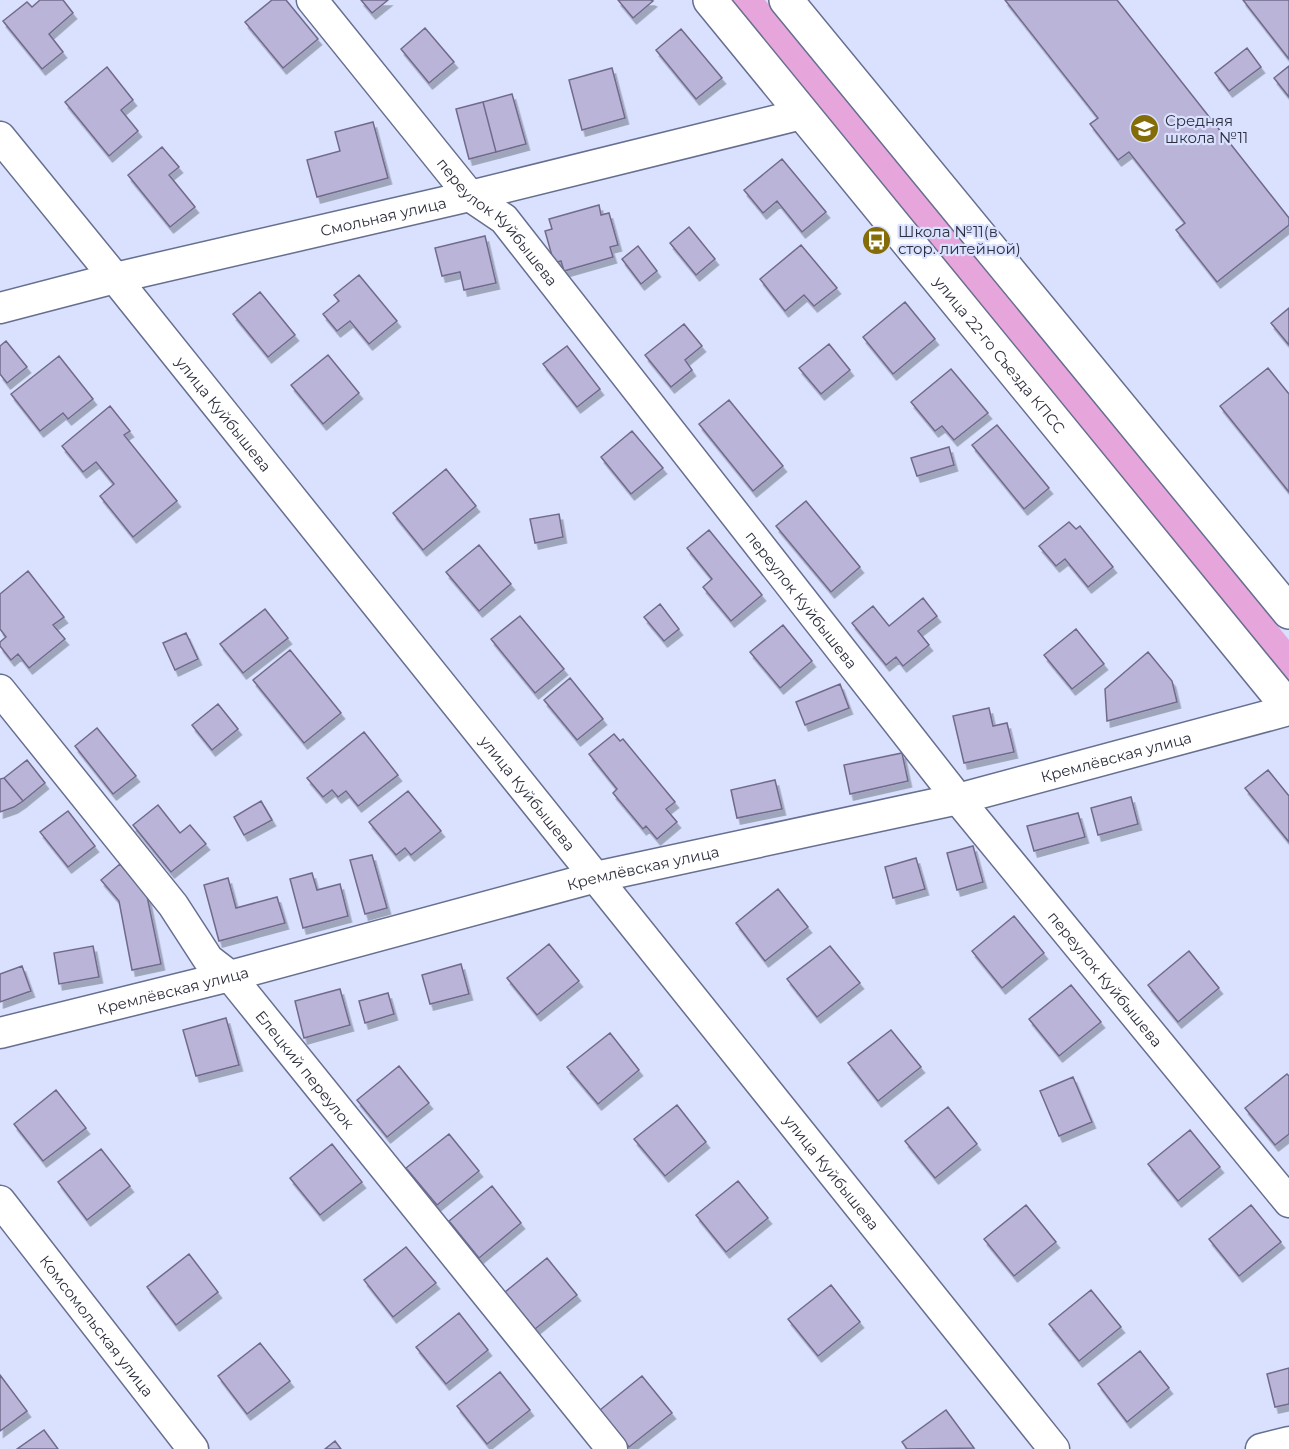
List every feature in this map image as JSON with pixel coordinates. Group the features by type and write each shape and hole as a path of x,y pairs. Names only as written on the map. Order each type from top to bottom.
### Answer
{"main road":[{"name":"улица 22-го Съезда КПСС","path":"710,0 1289,709"},
{"path":"786,0 1289,612"}],"street":[{"name":"переулок Куйбышева","path":"312,0 470,196 504,219 958,799 1289,1202"},
{"name":"Смольная улица","path":"0,309 115,278 470,196 802,114"},
{"name":"улица Куйбышева","path":"0,137 1054,1449"},
{"name":"Елецкий переулок","path":"0,690 173,905 208,959 230,976 612,1449"},
{"name":"Кремлёвская улица","path":"0,1033 230,976 596,877 958,799 1289,709"},
{"name":"Комсомольская улица","path":"0,1202 193,1449"},
{"path":"1261,1449 1289,1442"}],"shaded area":[{"path":"725,0 765,0 1289,640 1289,690"}],"building":[{"path":"40,0 63,0 73,13 49,34 63,52 42,69 3,21 27,2 32,7"},
{"path":"272,0 286,0 318,39 283,68 245,22"},
{"path":"361,0 388,0 372,13"},
{"path":"618,0 651,0 653,1 633,18"},
{"path":"1005,0 1117,0 1289,218 1289,225 1217,282 1176,230 1185,223 1129,152 1118,160 1090,124 1098,118"},
{"path":"1243,0 1289,0 1289,59"},
{"path":"425,28 454,62 429,83 401,49"},
{"path":"681,29 722,78 696,99 656,50"},
{"path":"1247,48 1261,67 1229,91 1215,73"},
{"path":"1289,66 1289,97 1274,78"},
{"path":"107,67 133,100 121,110 138,131 109,156 65,102"},
{"path":"612,68 625,118 582,130 569,80"},
{"path":"512,94 526,144 496,152 483,102"},
{"path":"483,102 496,152 469,159 456,109"},
{"path":"373,122 388,178 317,197 307,160 340,151 335,132"},
{"path":"162,147 179,167 169,175 195,207 170,227 128,175"},
{"path":"782,159 826,212 802,232 777,201 763,213 744,190"},
{"path":"599,205 601,215 609,213 618,245 610,247 613,257 564,271 561,261 554,263 545,231 552,229 549,219"},
{"path":"689,227 715,259 696,275 670,243"},
{"path":"485,236 496,283 464,290 460,272 442,276 435,248"},
{"path":"801,245 837,288 814,306 804,295 785,311 760,279"},
{"path":"638,246 657,271 641,284 622,259"},
{"path":"359,275 397,321 369,344 350,321 337,331 323,314 339,301 334,295"},
{"path":"260,292 295,335 268,357 233,314"},
{"path":"905,302 935,339 893,374 863,337"},
{"path":"1289,308 1289,345 1271,323"},
{"path":"684,324 702,346 685,360 692,370 671,387 645,355"},
{"path":"6,341 27,367 7,383 0,374 0,346"},
{"path":"829,344 850,370 821,394 799,368"},
{"path":"567,346 600,389 577,407 543,364"},
{"path":"328,355 359,393 323,424 291,385"},
{"path":"59,356 93,399 68,419 63,413 40,431 11,394"},
{"path":"1268,368 1289,394 1289,492 1220,406"},
{"path":"951,369 988,413 954,440 942,426 935,431 911,402"},
{"path":"729,400 783,466 753,491 699,424"},
{"path":"110,406 130,431 124,435 177,501 133,537 100,496 114,484 96,462 83,472 62,446"},
{"path":"997,425 1049,488 1024,509 972,445"},
{"path":"632,431 663,468 631,494 601,457"},
{"path":"949,447 954,465 917,476 911,458"},
{"path":"446,469 476,506 423,550 393,513"},
{"path":"806,501 860,567 831,592 776,526"},
{"path":"559,514 563,537 535,543 530,519"},
{"path":"1069,522 1076,529 1080,526 1113,567 1088,587 1065,559 1056,566 1039,546"},
{"path":"709,530 762,595 731,621 703,587 712,579 687,548"},
{"path":"479,545 511,584 479,611 446,572"},
{"path":"28,571 64,617 53,625 65,639 29,668 18,654 11,660 0,646 0,642 6,637 0,629 0,594"},
{"path":"923,598 937,616 918,631 929,645 903,666 896,657 886,665 852,623 873,606 889,626"},
{"path":"660,604 679,629 664,641 644,617"},
{"path":"265,609 288,638 243,673 220,644"},
{"path":"520,616 564,669 535,693 491,639"},
{"path":"783,625 812,661 780,688 750,652"},
{"path":"1076,629 1104,664 1072,689 1044,655"},
{"path":"186,633 198,659 175,670 163,643"},
{"path":"290,650 341,713 304,743 253,680"},
{"path":"1148,652 1172,681 1177,702 1107,721 1105,689"},
{"path":"570,678 603,719 577,740 544,700"},
{"path":"840,684 849,708 805,725 796,702"},
{"path":"218,704 238,729 212,750 192,725"},
{"path":"989,708 993,726 1007,723 1014,752 964,763 953,716"},
{"path":"97,728 136,776 113,794 75,746"},
{"path":"364,732 398,775 358,806 346,791 338,797 332,790 323,797 307,778"},
{"path":"614,734 620,741 623,739 675,802 666,809 677,822 657,839 646,826 643,829 613,793 617,789 589,754"},
{"path":"902,753 908,781 850,794 844,765"},
{"path":"27,760 45,783 23,801 4,778"},
{"path":"1268,770 1289,796 1289,842 1245,788"},
{"path":"4,778 23,801 0,812 0,779"},
{"path":"775,780 782,809 737,818 731,790"},
{"path":"408,791 441,831 411,855 405,848 396,855 369,822"},
{"path":"1131,797 1138,824 1098,835 1091,808"},
{"path":"261,801 272,820 244,835 234,817"},
{"path":"158,805 180,833 190,825 206,844 171,872 133,825"},
{"path":"68,811 95,846 68,867 40,832"},
{"path":"1078,813 1085,837 1034,851 1027,826"},
{"path":"973,846 983,882 957,890 947,853"},
{"path":"372,855 387,908 365,914 350,860"},
{"path":"916,858 925,889 893,898 885,867"},
{"path":"120,864 147,896 161,964 132,970 119,901 101,880"},
{"path":"312,873 317,890 340,884 348,916 303,928 290,879"},
{"path":"228,878 236,908 277,897 285,923 219,941 204,885"},
{"path":"778,889 808,927 765,961 736,923"},
{"path":"1014,916 1044,953 1002,988 972,951"},
{"path":"549,944 579,981 537,1015 507,978"},
{"path":"93,946 99,977 59,984 54,953"},
{"path":"830,946 860,983 817,1017 787,979"},
{"path":"1189,951 1219,988 1178,1022 1148,985"},
{"path":"461,964 469,994 430,1004 422,975"},
{"path":"22,966 31,991 0,1002 0,974"},
{"path":"1071,985 1101,1022 1059,1056 1029,1019"},
{"path":"340,989 350,1025 304,1038 295,1001"},
{"path":"388,993 394,1014 365,1023 359,1001"},
{"path":"226,1018 239,1065 196,1076 183,1030"},
{"path":"891,1030 921,1067 878,1101 848,1063"},
{"path":"610,1033 639,1070 598,1104 567,1067"},
{"path":"399,1066 429,1103 387,1137 357,1100"},
{"path":"1287,1074 1289,1076 1289,1134 1275,1145 1245,1108"},
{"path":"1073,1077 1092,1122 1059,1136 1040,1091"},
{"path":"56,1090 86,1128 43,1161 14,1124"},
{"path":"677,1105 706,1142 665,1176 634,1139"},
{"path":"948,1107 977,1144 935,1178 905,1141"},
{"path":"1190,1130 1220,1167 1178,1201 1148,1164"},
{"path":"449,1134 479,1171 437,1205 406,1168"},
{"path":"332,1144 362,1182 320,1215 290,1178"},
{"path":"101,1149 130,1186 87,1220 58,1182"},
{"path":"738,1181 768,1218 726,1252 696,1215"},
{"path":"492,1186 521,1223 479,1258 449,1221"},
{"path":"1026,1205 1056,1242 1014,1276 984,1239"},
{"path":"1251,1205 1281,1242 1239,1276 1209,1239"},
{"path":"406,1247 436,1283 393,1317 364,1280"},
{"path":"189,1254 218,1292 176,1325 147,1287"},
{"path":"547,1258 577,1295 535,1329 505,1292"},
{"path":"831,1285 860,1322 818,1356 788,1319"},
{"path":"1091,1290 1121,1327 1079,1361 1049,1324"},
{"path":"459,1313 488,1350 446,1384 416,1347"},
{"path":"260,1343 290,1381 247,1414 218,1376"},
{"path":"1140,1351 1169,1388 1127,1422 1098,1384"},
{"path":"1289,1368 1289,1404 1275,1407 1267,1374"},
{"path":"500,1372 530,1410 487,1444 457,1406"},
{"path":"0,1375 27,1411 0,1431"},
{"path":"642,1376 672,1413 629,1447 600,1410"},
{"path":"946,1410 974,1448 907,1449 902,1442"},
{"path":"44,1430 58,1449 17,1449"},
{"path":"335,1441 341,1449 325,1449"}],"place":[{"name":"Средняя школа №11","path":"1144,129"},
{"name":"Школа №11(в стор. литейной)","path":"877,240"}]}
